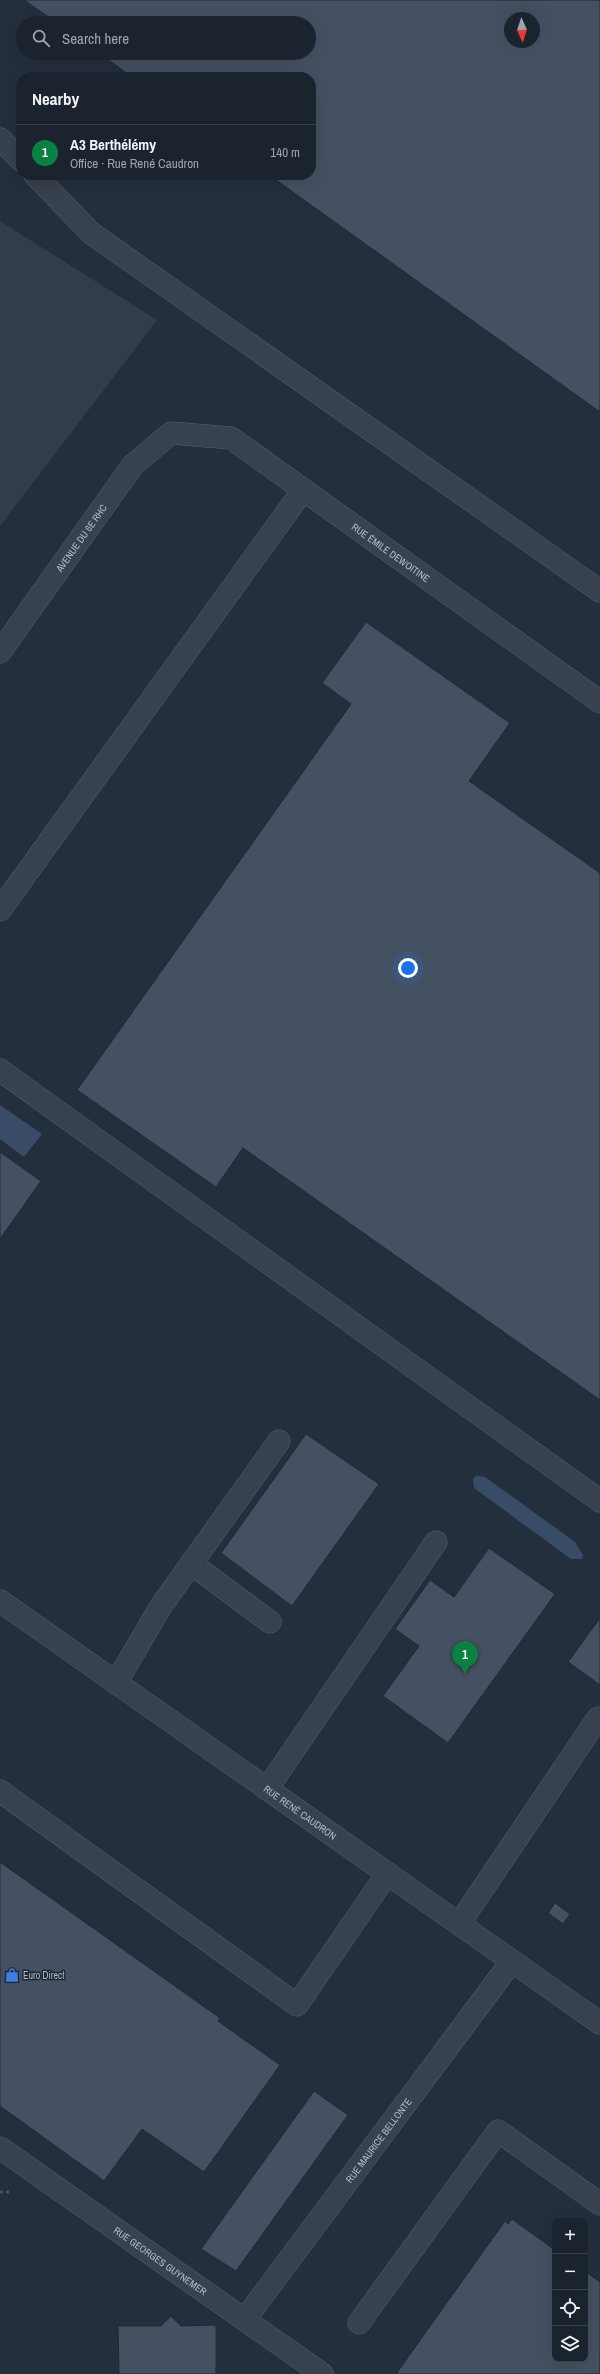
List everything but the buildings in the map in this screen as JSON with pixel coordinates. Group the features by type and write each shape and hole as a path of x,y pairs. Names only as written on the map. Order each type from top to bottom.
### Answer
{"street":[{"path":"0,139 16,155"},
{"path":"40,180 91,233 600,591"},
{"name":"RUE ÉMILE DEWOITINE","path":"171,432 231,438 600,702"},
{"name":"AVENUE DU 6E RHC","path":"0,652 133,465 171,432"},
{"path":"0,910 303,490"},
{"path":"0,1070 600,1501"},
{"path":"116,1683 162,1606 279,1442"},
{"path":"267,1789 436,1542"},
{"path":"192,1564 270,1622"},
{"name":"RUE RENÉ CAUDRON","path":"0,1601 512,1961 598,2017"},
{"path":"459,1924 598,1718"},
{"path":"0,1790 297,2005 388,1874"},
{"name":"RUE MAURICE BELLONTE","path":"245,2319 512,1961"},
{"path":"360,2323 498,2131 600,2204"},
{"name":"RUE GEORGES GUYNEMER","path":"0,2148 322,2374"}],"path":[{"path":"0,2192 12,2192"}],"shaded area":[{"path":"0,221 157,320 0,526"}],"water":[{"path":"0,1105 42,1134 24,1157 0,1139"},
{"path":"476,1476 485,1477 575,1542 583,1555 582,1559 571,1559 474,1488 473,1479"}],"place":[{"name":"A3 Berthélémy","path":"465,1674"},
{"name":"Euro Direct","path":"12,1975"}]}
